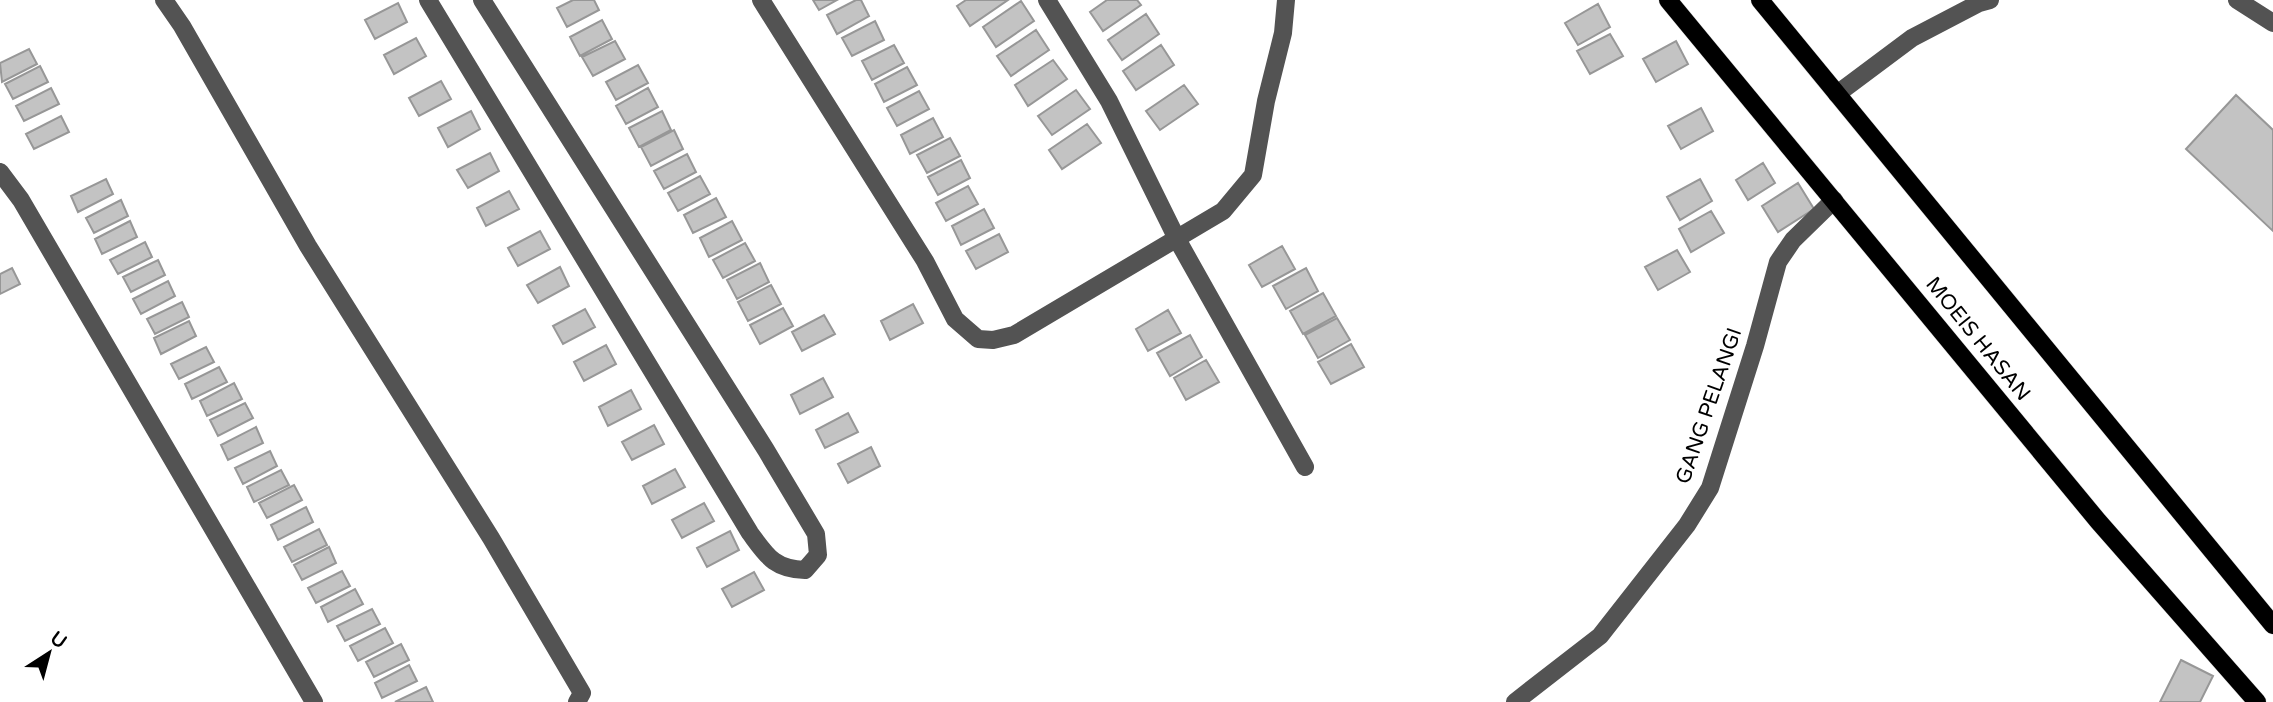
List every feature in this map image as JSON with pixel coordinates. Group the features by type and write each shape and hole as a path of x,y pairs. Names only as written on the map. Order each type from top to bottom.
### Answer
{"main road":[{"name":"MOEIS HASAN","path":"1668,0 2098,521 2257,702"},
{"path":"1760,0 2273,625"}],"street":[{"path":"164,0 182,26 308,246 498,550 582,692 577,702"},
{"path":"428,0 750,533 768,557 788,570 805,570 818,555 816,534 482,0"},
{"path":"761,0 925,261 955,319 978,339 993,340 1014,335 1223,211 1253,174 1266,101 1283,33 1286,0"},
{"path":"1047,0 1109,101 1177,239 1305,467"},
{"path":"1837,94 1912,38 1979,3 1990,0"},
{"path":"2237,0 2273,23"},
{"path":"0,172 21,200 314,702"},
{"name":"GANG PELANGI","path":"1515,702 1600,636 1687,525 1710,488 1755,346 1778,262 1793,240 1834,200"}],"building":[{"path":"573,0 594,0 599,10 567,27 557,8"},
{"path":"813,0 837,0 819,10"},
{"path":"861,0 869,16 837,34 827,15"},
{"path":"966,0 1008,0 970,26 957,6"},
{"path":"1107,0 1137,0 1141,5 1103,31 1090,12"},
{"path":"1021,1 1034,21 996,47 983,27"},
{"path":"398,3 407,22 375,39 365,20"},
{"path":"1598,4 1610,27 1578,45 1565,23"},
{"path":"1146,14 1159,34 1122,60 1108,40"},
{"path":"602,20 612,39 580,56 570,37"},
{"path":"875,21 884,40 852,56 842,38"},
{"path":"1036,30 1049,50 1011,76 997,56"},
{"path":"1610,34 1623,56 1590,74 1577,51"},
{"path":"416,38 426,56 394,74 384,55"},
{"path":"615,41 625,59 593,76 582,57"},
{"path":"1676,41 1688,64 1656,82 1643,59"},
{"path":"894,45 904,63 872,80 862,61"},
{"path":"1161,45 1174,65 1136,90 1123,71"},
{"path":"29,49 37,64 2,82 0,63"},
{"path":"1053,60 1067,79 1028,106 1015,85"},
{"path":"638,65 648,83 616,100 606,82"},
{"path":"40,66 48,82 13,99 5,84"},
{"path":"907,67 917,85 884,102 875,84"},
{"path":"441,81 451,99 419,116 409,98"},
{"path":"1184,85 1198,104 1160,130 1146,111"},
{"path":"51,88 59,104 24,121 16,106"},
{"path":"648,88 658,107 626,124 616,106"},
{"path":"1076,90 1090,109 1052,135 1038,116"},
{"path":"919,91 929,109 897,126 887,108"},
{"path":"2236,95 2273,130 2273,231 2186,149"},
{"path":"1701,108 1713,131 1681,149 1668,126"},
{"path":"471,111 480,129 448,147 438,128"},
{"path":"662,111 671,130 639,147 629,128"},
{"path":"61,116 69,132 34,149 26,134"},
{"path":"933,118 943,137 910,154 901,135"},
{"path":"1087,124 1101,143 1062,169 1049,150"},
{"path":"674,130 683,149 651,166 641,147"},
{"path":"950,138 960,156 927,173 917,155"},
{"path":"490,153 499,171 468,188 457,170"},
{"path":"687,154 696,172 664,189 654,171"},
{"path":"961,160 970,178 938,195 928,177"},
{"path":"1763,163 1775,183 1748,200 1736,180"},
{"path":"700,176 710,194 678,211 668,193"},
{"path":"106,179 113,194 78,212 71,196"},
{"path":"1700,179 1712,201 1680,220 1667,197"},
{"path":"1798,183 1814,209 1778,232 1762,206"},
{"path":"968,186 978,204 946,221 936,203"},
{"path":"509,191 519,209 486,226 477,208"},
{"path":"716,198 726,217 693,233 684,215"},
{"path":"121,200 128,216 94,233 86,218"},
{"path":"984,209 994,228 961,245 952,226"},
{"path":"1711,211 1724,233 1691,252 1679,229"},
{"path":"130,221 137,237 102,254 95,239"},
{"path":"732,221 742,240 709,257 700,238"},
{"path":"540,231 550,249 518,266 508,248"},
{"path":"999,234 1008,252 976,269 966,251"},
{"path":"145,242 152,257 118,274 110,260"},
{"path":"745,243 755,261 723,278 713,260"},
{"path":"1282,246 1295,269 1262,287 1249,265"},
{"path":"1677,250 1690,272 1658,290 1645,267"},
{"path":"158,260 165,275 131,292 123,277"},
{"path":"760,263 769,282 737,299 727,280"},
{"path":"560,267 569,286 538,303 527,285"},
{"path":"12,268 20,284 0,294 0,274"},
{"path":"1306,268 1318,291 1286,309 1273,286"},
{"path":"168,281 175,296 141,314 133,299"},
{"path":"771,285 781,304 748,321 738,302"},
{"path":"1323,293 1336,316 1303,334 1290,311"},
{"path":"182,302 189,317 155,334 147,319"},
{"path":"913,304 923,323 890,340 881,321"},
{"path":"783,308 793,326 760,344 750,325"},
{"path":"585,309 595,327 563,344 553,326"},
{"path":"1168,310 1181,333 1148,351 1136,329"},
{"path":"824,315 835,334 802,351 792,332"},
{"path":"1337,318 1350,340 1318,358 1305,335"},
{"path":"189,321 196,336 161,354 154,338"},
{"path":"1190,335 1202,357 1170,376 1157,353"},
{"path":"1351,344 1364,367 1331,384 1318,362"},
{"path":"606,345 616,364 584,381 574,362"},
{"path":"206,347 214,362 179,379 171,364"},
{"path":"1206,360 1219,382 1186,400 1174,378"},
{"path":"219,367 227,382 192,399 185,384"},
{"path":"823,378 833,397 800,414 791,395"},
{"path":"234,383 242,399 207,416 200,401"},
{"path":"631,390 641,409 608,426 599,407"},
{"path":"245,403 253,418 218,436 210,420"},
{"path":"848,413 858,432 825,448 816,430"},
{"path":"654,425 664,444 632,460 622,442"},
{"path":"256,427 263,443 228,460 221,445"},
{"path":"871,447 880,466 848,483 838,464"},
{"path":"270,451 277,466 243,484 235,468"},
{"path":"675,469 685,487 652,504 643,486"},
{"path":"281,470 289,485 254,502 247,487"},
{"path":"294,485 302,500 267,518 259,503"},
{"path":"704,503 714,521 682,538 672,520"},
{"path":"306,507 313,522 278,540 271,525"},
{"path":"319,529 327,545 292,562 284,547"},
{"path":"730,531 739,550 707,567 697,548"},
{"path":"329,547 336,563 302,580 294,565"},
{"path":"342,571 350,586 316,603 308,588"},
{"path":"754,572 764,590 732,607 722,589"},
{"path":"355,589 363,604 328,622 321,607"},
{"path":"372,609 380,624 345,641 337,626"},
{"path":"385,628 393,643 358,661 350,646"},
{"path":"401,644 409,660 374,677 366,662"},
{"path":"2181,660 2213,676 2200,702 2160,702"},
{"path":"409,665 417,681 382,698 375,683"},
{"path":"426,687 433,702 395,702"}]}
